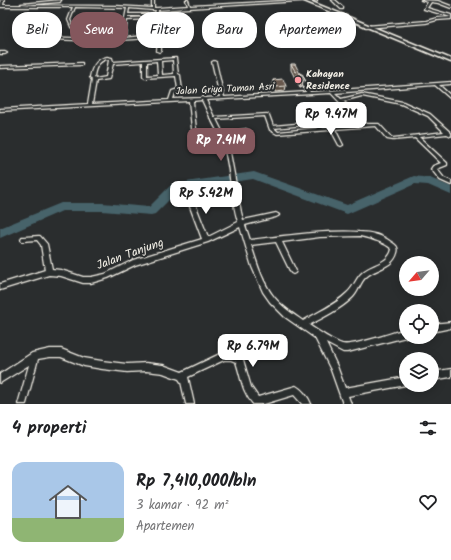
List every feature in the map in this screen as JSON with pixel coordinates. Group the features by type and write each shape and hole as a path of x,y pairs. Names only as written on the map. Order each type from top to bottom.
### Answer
{"main road":[{"path":"304,0 332,12"},
{"path":"356,22 451,62"}],"street":[{"path":"1,6 2,0"},
{"path":"1,6 60,0"},
{"path":"53,7 60,0"},
{"path":"153,0 155,9"},
{"path":"188,0 189,7"},
{"path":"1,6 155,9 316,0"},
{"path":"333,0 342,8"},
{"path":"422,0 437,2 451,7"},
{"path":"430,1 425,8 451,17"},
{"path":"72,12 74,8"},
{"path":"128,8 128,12"},
{"path":"366,27 426,22 451,17"},
{"path":"0,53 5,53"},
{"path":"90,105 94,80 92,77 93,69 97,63 104,58 111,59 108,78 94,80"},
{"path":"159,60 160,76"},
{"path":"111,62 175,60 176,75 145,76 145,61"},
{"path":"214,62 222,97"},
{"path":"0,67 81,64"},
{"path":"297,70 308,93"},
{"path":"171,100 173,92 180,90 178,75"},
{"name":"Jalan Griya Taman Asri","path":"0,110 332,92 451,83"},
{"path":"436,84 451,98"},
{"path":"332,92 366,126"},
{"path":"340,101 362,95 402,103 429,115 450,134"},
{"path":"202,98 228,152 234,195 255,267 265,290 272,300 288,315 338,346 348,348 399,334"},
{"path":"191,100 194,129"},
{"path":"322,129 315,116 350,111"},
{"path":"212,118 267,115 271,128 277,133 377,125 389,138 393,139 450,134"},
{"path":"271,128 318,123"},
{"path":"332,128 341,145"},
{"path":"221,135 246,130"},
{"path":"414,136 445,164 435,167 434,169 440,178 451,183"},
{"path":"189,196 206,240"},
{"name":"Jalan Tanjung","path":"0,287 49,272 61,273 83,280 91,280 144,260 206,240 242,223 276,215"},
{"path":"248,243 320,235 360,234 376,237 395,248 395,253 387,262 366,273 360,279 352,294 303,325"},
{"path":"24,239 38,238 44,244 49,272"},
{"path":"278,239 293,271"},
{"path":"439,327 451,325"},
{"path":"318,335 347,404"},
{"path":"0,379 35,356 61,353 84,362 128,368 146,367 163,370 182,376 185,380 190,404"},
{"path":"22,404 35,356"},
{"path":"182,376 224,356 231,356 239,358 251,397 257,402 296,390 307,404"},
{"path":"439,375 451,373"},
{"path":"343,393 399,382"}],"building":[{"path":"291,64 295,64 303,80 301,81"},
{"path":"283,79 286,86 276,87 273,80"}],"waterway":[{"path":"0,233 61,207 102,207 151,211 176,187 254,175 347,210 414,180 430,182 451,191"}],"place":[{"name":"Kahayan Residence","path":"298,80"}]}
